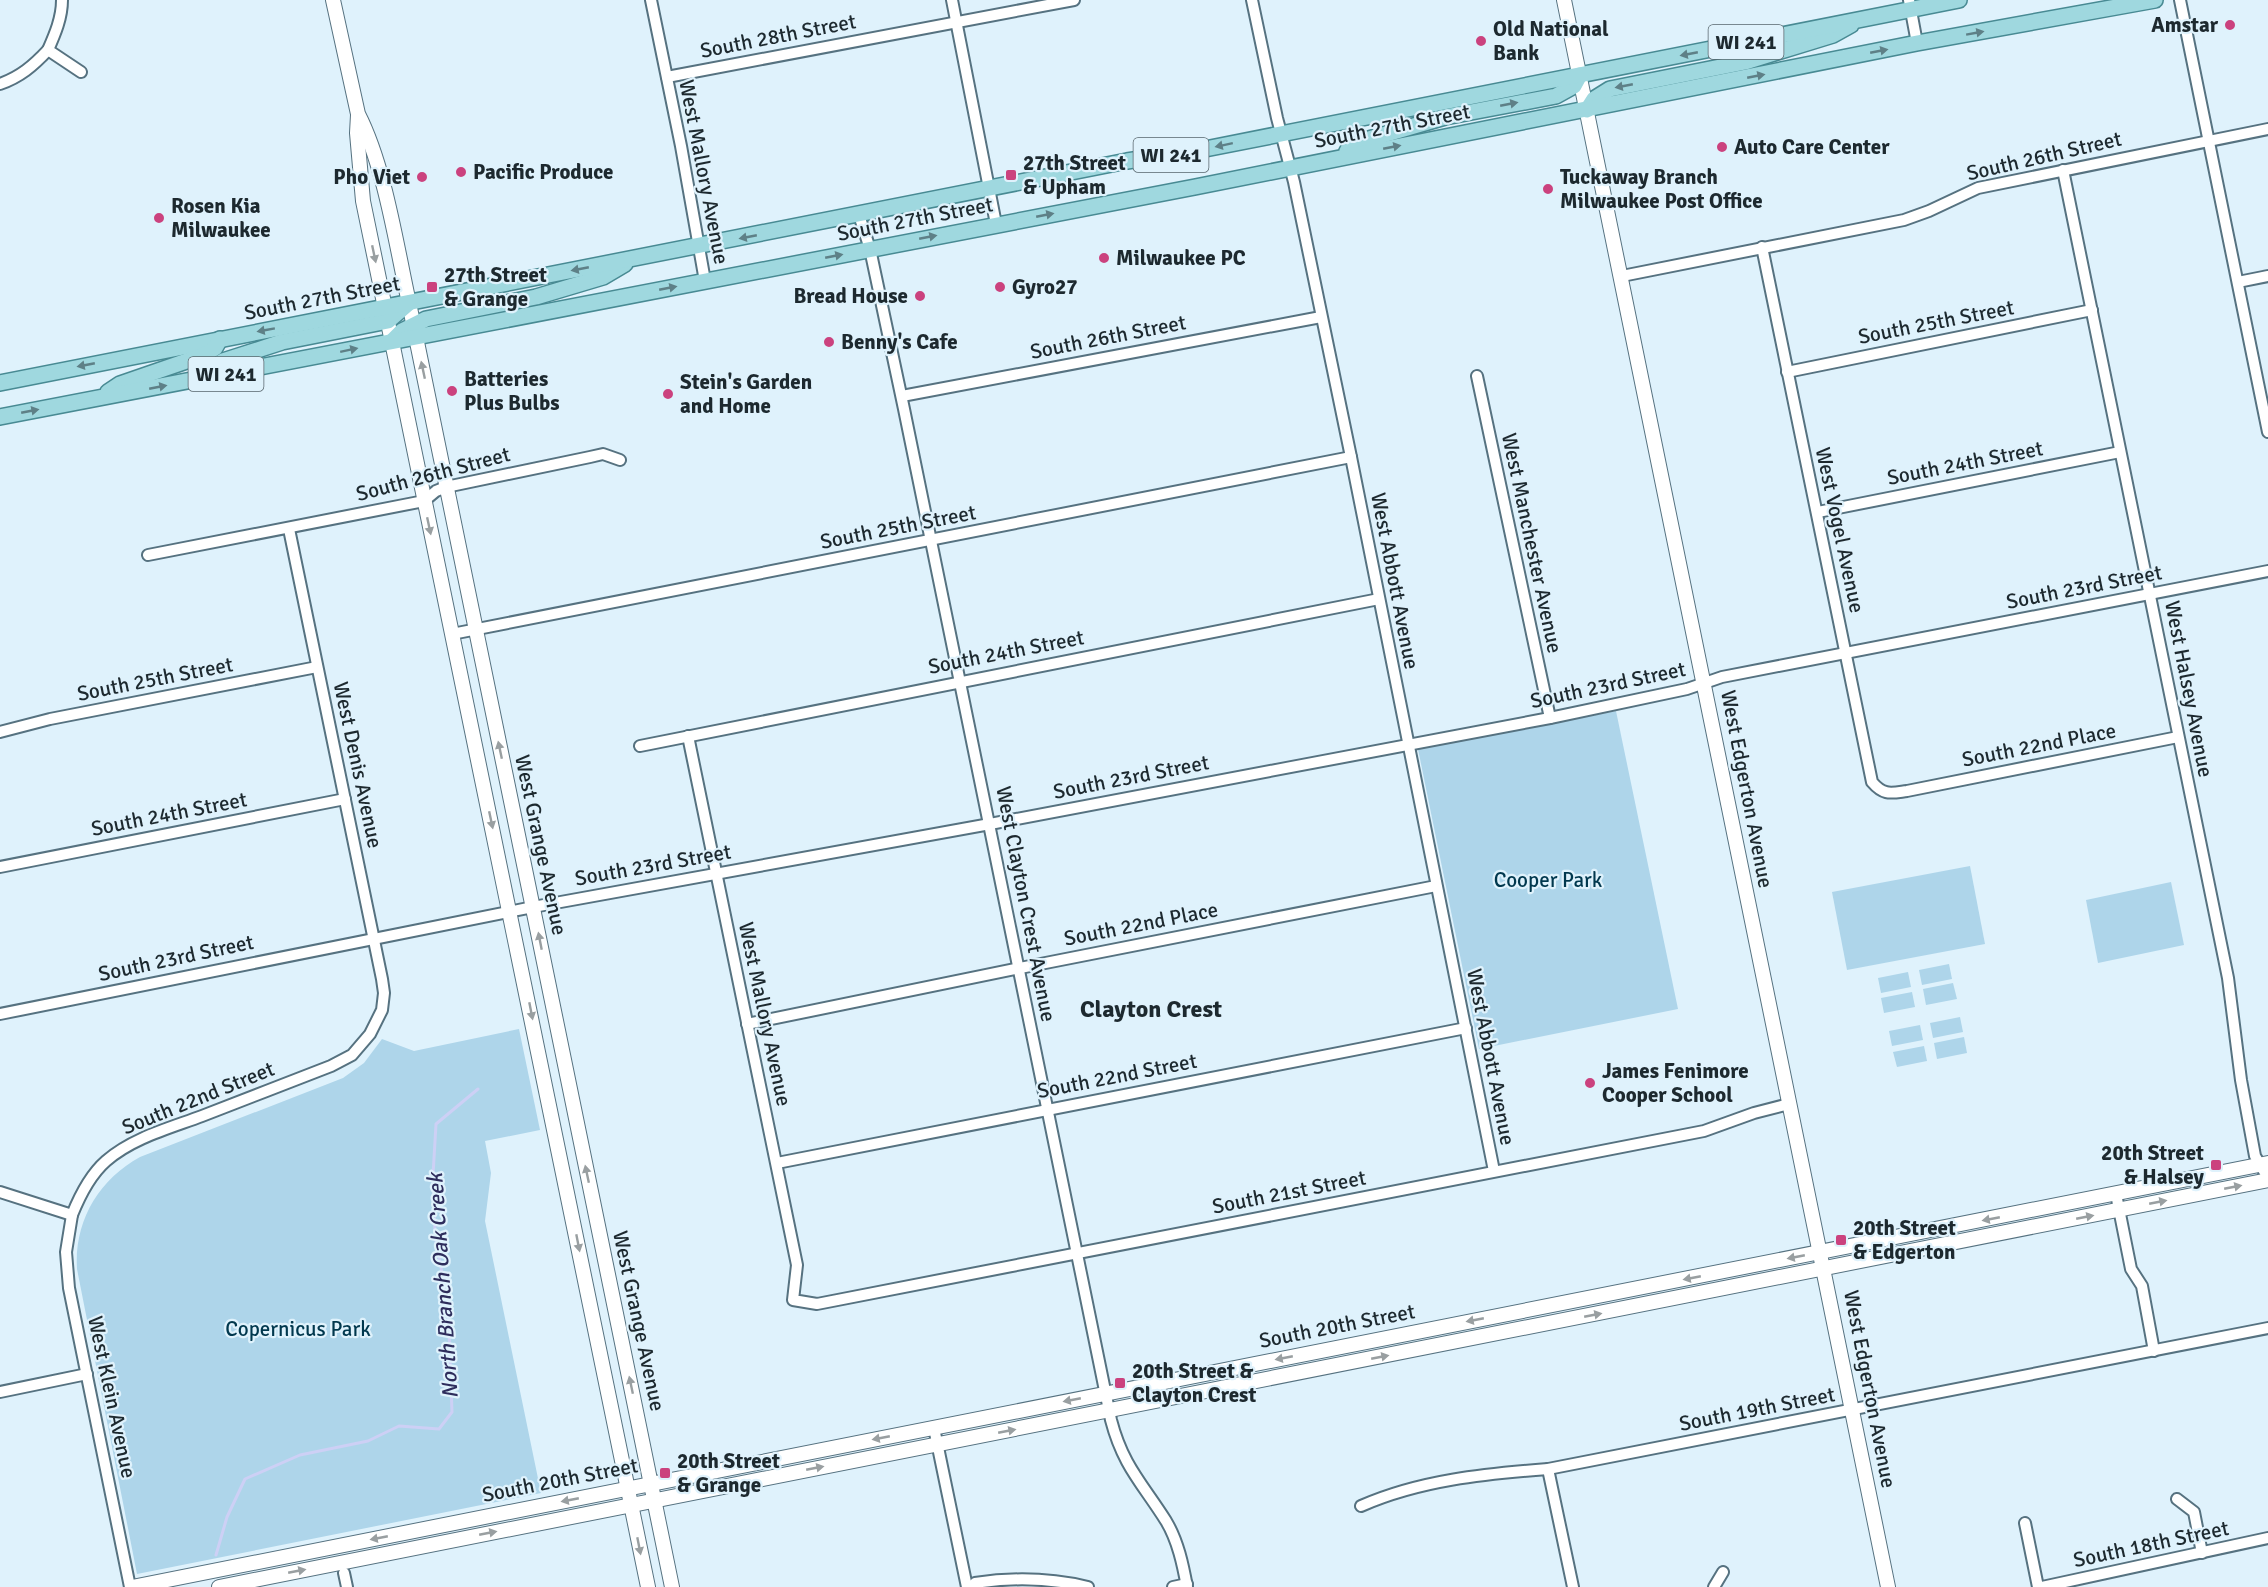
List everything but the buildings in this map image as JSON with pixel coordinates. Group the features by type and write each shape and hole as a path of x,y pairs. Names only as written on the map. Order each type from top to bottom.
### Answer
{"main road":[{"name":"South 27th Street","path":"409,303 1580,75 1860,19 1910,5 1959,0"},
{"name":"South 27th Street","path":"0,417 392,341 415,330 705,281 1587,110 1917,43 2155,0"},
{"path":"1587,110 1594,99 1610,89 1745,62 1833,35 1860,19"},
{"path":"1334,158 1369,139 1445,117 1556,96 1574,86 1580,75"},
{"path":"415,330 426,319 536,297 603,277 636,259"},
{"path":"190,380 224,362 282,342 387,314 409,303"},
{"name":"South 27th Street","path":"0,383 220,339 387,314"},
{"path":"98,398 120,384 204,355 215,348 220,339"},
{"path":"0,390 32,376"}],"street":[{"path":"0,84 15,79 31,68 48,50 57,30 62,0"},
{"name":"West Grange Avenue","path":"333,0 358,114 366,130 386,198 415,330 672,1587"},
{"name":"West Mallory Avenue","path":"651,0 705,281"},
{"path":"952,0 996,224"},
{"name":"South 28th Street","path":"667,77 1074,0"},
{"name":"West Abbott Avenue","path":"1252,0 1351,457 1494,1171"},
{"name":"West Edgerton Avenue","path":"1564,0 1888,1587"},
{"path":"2180,0 2268,427"},
{"path":"1910,5 1917,43"},
{"path":"48,50 81,72"},
{"name":"West Grange Avenue","path":"358,114 357,133 363,201 511,911 646,1580"},
{"name":"South 26th Street","path":"1622,276 1904,220 1978,188 2268,129"},
{"name":"West Halsey Avenue","path":"2063,170 2228,978 2241,1080 2255,1156 2263,1164 2268,1179"},
{"path":"363,201 386,198"},
{"name":"West Clayton Crest Avenue","path":"859,215 870,249 902,396 1116,1440 1125,1462 1166,1522 1174,1540 1187,1586"},
{"name":"West Vogel Avenue","path":"1762,247 1872,782 1879,790 1890,794 1907,791"},
{"path":"2238,282 2268,276"},
{"name":"South 25th Street","path":"1787,372 2092,310"},
{"name":"South 26th Street","path":"902,396 1321,317"},
{"name":"West Manchester Avenue","path":"1477,376 1550,718"},
{"path":"405,407 430,403"},
{"name":"South 24th Street","path":"1818,512 2120,452"},
{"name":"South 26th Street","path":"148,555 424,501 436,491 446,487 603,454 620,460"},
{"name":"South 25th Street","path":"452,634 1351,457"},
{"name":"West Denis Avenue","path":"289,529 374,937 384,993 382,1010"},
{"name":"South 23rd Street","path":"0,1014 374,937 1550,718 1846,652 2268,571"},
{"name":"South 24th Street","path":"640,746 1379,599"},
{"name":"South 25th Street","path":"0,732 50,719 317,667"},
{"name":"West Mallory Avenue","path":"688,736 797,1265 793,1300"},
{"name":"South 22nd Place","path":"1907,791 2178,737"},
{"name":"South 24th Street","path":"0,867 345,799"},
{"path":"496,844 519,840"},
{"name":"South 22nd Place","path":"747,1024 1436,885"},
{"path":"523,972 545,968"},
{"name":"South 22nd Street","path":"72,1215 81,1194 92,1178 105,1162 119,1151 138,1141 331,1066 352,1055 370,1034 382,1010"},
{"name":"South 22nd Street","path":"777,1163 1466,1028"},
{"name":"South 21st Street","path":"793,1300 817,1304 1704,1131 1754,1113 1790,1104"},
{"name":"South 20th Street","path":"131,1587 2263,1164"},
{"name":"South 20th Street","path":"219,1587 2268,1179"},
{"path":"0,1192 72,1215"},
{"path":"2116,1194 2131,1269 2142,1286 2154,1351"},
{"path":"569,1203 592,1198"},
{"name":"West Klein Avenue","path":"72,1215 68,1232 66,1268 131,1587"},
{"name":"South 19th Street","path":"1361,1506 1389,1494 1444,1480 1548,1469 2268,1328"},
{"path":"0,1392 87,1374"},
{"path":"615,1426 638,1423"},
{"path":"934,1428 969,1587 984,1582 1020,1578 1049,1580 1088,1587"},
{"path":"1548,1469 1573,1587"},
{"path":"2177,1499 2194,1512 2202,1553"},
{"path":"2025,1523 2040,1587"},
{"name":"South 18th Street","path":"2040,1587 2268,1538"},
{"path":"646,1580 668,1568"},
{"path":"1714,1587 1723,1572"},
{"path":"344,1573 347,1587"},
{"path":"1173,1587 1187,1586"}],"green space":[{"name":"Cooper Park","path":"1616,711 1678,1009 1479,1049 1418,749"},
{"path":"1970,866 1985,944 1847,970 1832,892"},
{"path":"2171,882 2184,945 2098,963 2086,900"},
{"path":"1949,964 1952,979 1922,985 1919,970"},
{"path":"1908,972 1911,987 1881,993 1878,978"},
{"path":"1953,983 1957,999 1926,1005 1923,989"},
{"path":"1912,992 1915,1007 1884,1013 1881,998"},
{"path":"1960,1017 1963,1032 1933,1038 1930,1023"},
{"path":"1920,1025 1923,1040 1892,1046 1889,1031"},
{"name":"Copernicus Park","path":"519,1029 540,1130 485,1141 491,1173 485,1221 541,1493 137,1574 77,1269 80,1235 92,1204 101,1190 125,1166 140,1157 343,1078 364,1063 382,1039 414,1051"},
{"path":"1964,1037 1967,1053 1937,1059 1934,1043"},
{"path":"1924,1046 1927,1061 1897,1067 1893,1052"}],"waterway":[{"name":"North Branch Oak Creek","path":"216,1555 227,1517 245,1479 300,1455 368,1441 399,1426 439,1429 452,1412 448,1304 435,1236 433,1175 436,1124 478,1089"}],"place":[{"name":"Amstar","path":"2230,25"},
{"name":"Old National Bank","path":"1481,41"},
{"name":"Auto Care Center","path":"1722,147"},
{"name":"Pacific Produce","path":"461,172"},
{"name":"27th Street & Upham","path":"1011,175"},
{"name":"Pho Viet","path":"422,177"},
{"name":"Tuckaway Branch Milwaukee Post Office","path":"1548,189"},
{"name":"Rosen Kia Milwaukee","path":"159,218"},
{"name":"Milwaukee PC","path":"1104,258"},
{"name":"27th Street & Grange","path":"432,287"},
{"name":"Gyro27","path":"1000,287"},
{"name":"Bread House","path":"920,296"},
{"name":"Benny's Cafe","path":"829,342"},
{"name":"Batteries Plus Bulbs","path":"452,391"},
{"name":"Stein's Garden and Home","path":"668,394"},
{"name":"James Fenimore Cooper School","path":"1590,1083"},
{"name":"20th Street & Halsey","path":"2216,1165"},
{"name":"20th Street & Edgerton","path":"1841,1240"},
{"name":"20th Street & Clayton Crest","path":"1120,1383"},
{"name":"20th Street & Grange","path":"665,1473"}],"district":[{"name":"Clayton Crest","path":"1151,1009"}]}
